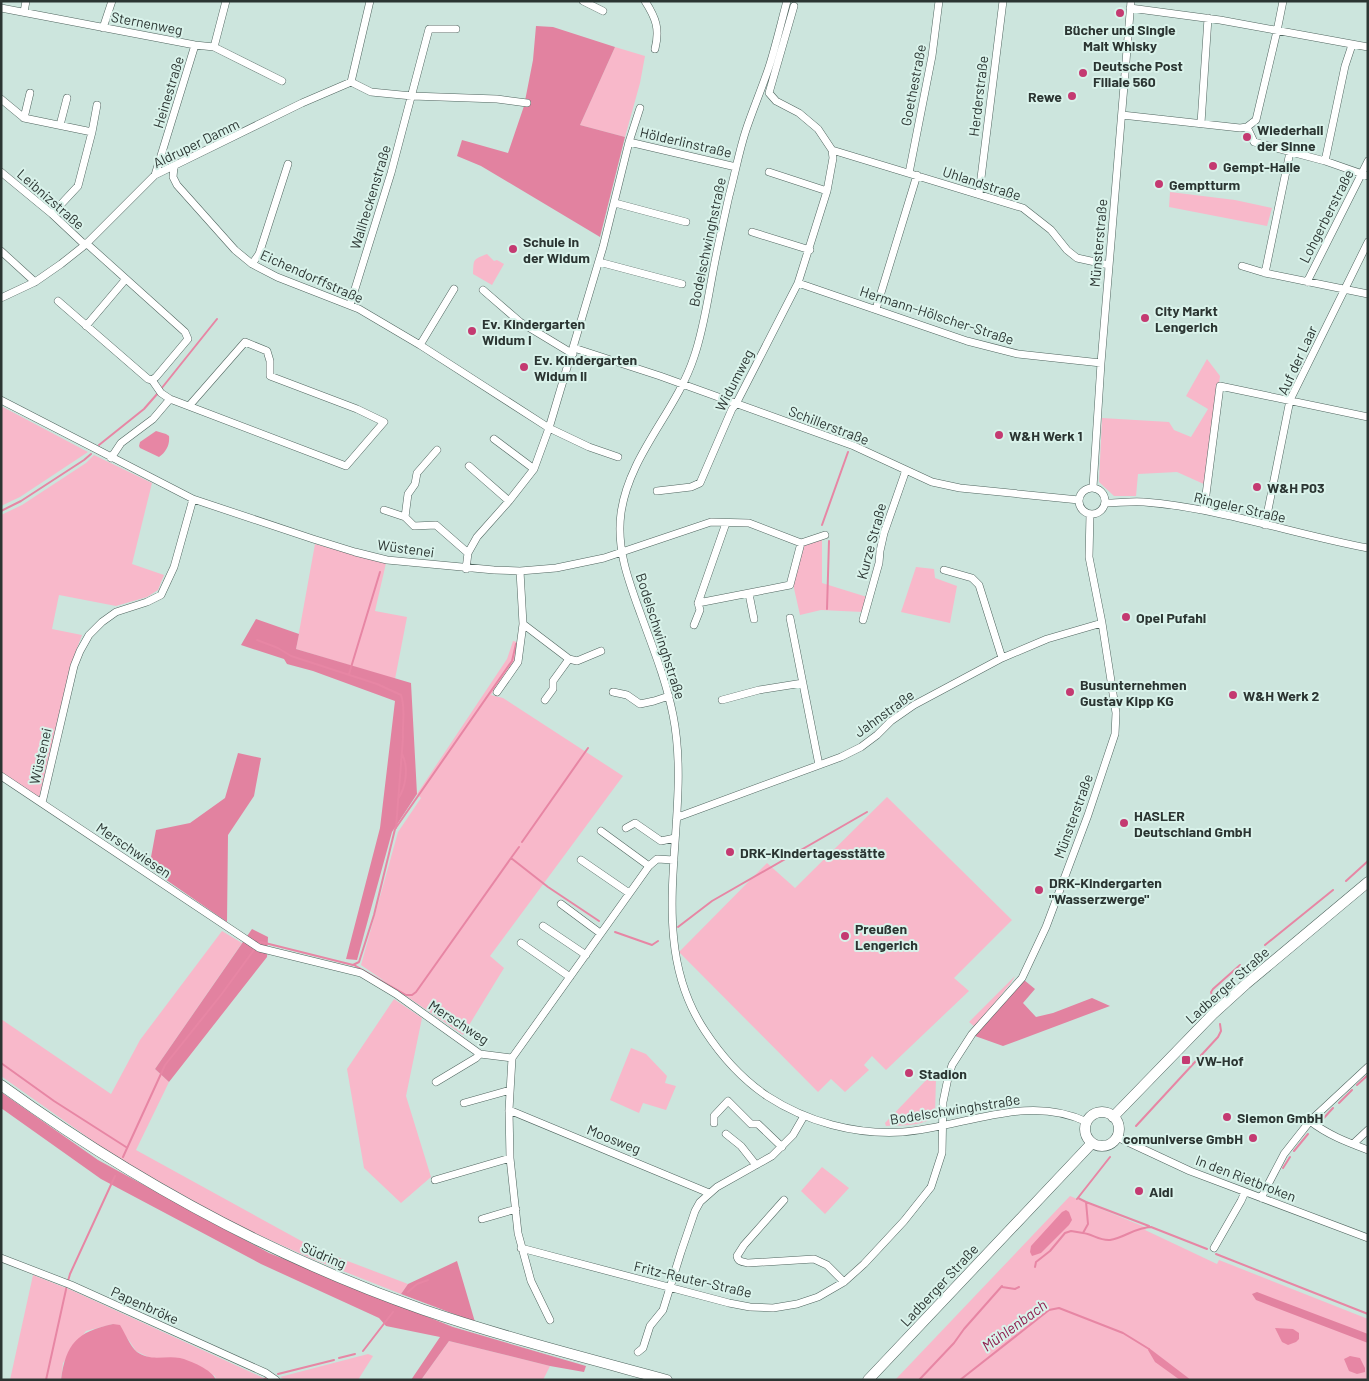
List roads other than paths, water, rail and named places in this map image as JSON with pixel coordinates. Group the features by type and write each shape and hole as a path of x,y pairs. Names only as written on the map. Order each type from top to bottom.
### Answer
{"main road":[{"name":"Ladberger Straße","path":"1113,1117 1219,1008 1368,882"},
{"name":"Südring","path":"1,1084 58,1126 124,1168 230,1227 299,1259 366,1288 424,1310 546,1348 667,1380"},
{"path":"1098,1113 1109,1114 1113,1117 1118,1126 1117,1137 1114,1141 1106,1146 1096,1145 1088,1140 1085,1131 1087,1122 1094,1115 1098,1113"},
{"name":"Ladberger Straße","path":"868,1380 1092,1143"}],"street":[{"path":"24,12 26,1"},
{"path":"104,28 112,1"},
{"path":"214,47 226,1"},
{"path":"370,1 351,82 371,92 412,96 497,99 527,103"},
{"path":"583,1 603,12"},
{"path":"645,1 655,18 658,38 655,49"},
{"name":"Bodelschwinghstraße","path":"787,1 769,66 745,132 736,167 718,242 701,336 683,384 637,464 629,482 621,511 620,536 628,579 662,671 677,738 678,817 675,838 671,920 674,951 684,991 694,1013 715,1047 734,1069 767,1096 804,1116 865,1131 901,1132 1037,1109 1064,1113 1087,1122"},
{"name":"Goethestraße","path":"909,173 932,56 939,1"},
{"name":"Herderstraße","path":"979,194 1002,1"},
{"path":"1122,115 1240,128 1247,127 1256,120 1277,31 1282,1"},
{"path":"1131,4 1368,47"},
{"name":"Münsterstraße","path":"1093,487 1101,363 1131,4"},
{"path":"794,6 769,92 776,101 800,113 818,129 832,150"},
{"name":"Sternenweg","path":"1,8 214,47 282,81"},
{"path":"1201,123 1208,18"},
{"name":"Wallheckenstraße","path":"350,306 391,173 429,29 456,29"},
{"name":"Heinestraße","path":"155,175 195,45"},
{"path":"1325,161 1345,66 1352,45"},
{"name":"Aldruper Damm","path":"1,298 35,282 85,244 155,175 302,103 351,82"},
{"path":"24,118 30,94"},
{"path":"60,125 67,98"},
{"path":"1,99 24,118 92,132"},
{"path":"52,214 78,186 97,105"},
{"name":"Hölderlinstraße","path":"466,568 468,553 477,537 534,469 574,351 615,203 629,142 640,108"},
{"path":"1247,127 1254,142 1325,161 1365,175"},
{"name":"Hölderlinstraße","path":"629,142 736,167"},
{"name":"Uhlandstraße","path":"832,150 1023,208 1050,230 1067,250 1077,258 1109,265"},
{"name":"Widumweg","path":"657,491 691,487 700,483 732,409 798,282 828,191 833,158 832,150"},
{"path":"1265,273 1290,152"},
{"name":"Lohgerberstraße","path":"1307,282 1365,175 1368,161"},
{"path":"252,264 259,254 288,164"},
{"name":"Eichendorffstraße","path":"174,167 173,177 177,185 235,250 252,264 277,277 359,309 549,428 589,447 618,457"},
{"name":"Leibnizstraße","path":"1,172 52,214 185,332 188,340 152,380"},
{"path":"769,172 828,191"},
{"path":"876,309 917,175"},
{"path":"615,203 686,222"},
{"path":"752,232 810,250"},
{"name":"Auf der Laar","path":"1265,525 1290,400 1368,242"},
{"path":"1,251 35,282"},
{"path":"599,262 682,284"},
{"path":"1242,266 1265,273 1368,294"},
{"path":"86,326 125,280"},
{"name":"Hermann-Hölscher-Straße","path":"798,282 967,341 1018,354 1101,363"},
{"path":"420,346 454,289"},
{"name":"Schillerstraße","path":"483,290 520,322 574,351 683,384 854,446 932,482 960,488 1079,500"},
{"path":"58,301 148,379 152,380 159,391 170,399 346,466 384,422 357,409 270,376 270,360 267,351 245,342 189,406"},
{"path":"1204,510 1220,386 1368,417"},
{"path":"111,458 121,443 153,418 170,399"},
{"name":"Wüstenei","path":"1,400 193,499 355,552 387,560 520,571 580,563 622,553 711,522 748,523 801,543"},
{"path":"494,438 534,469"},
{"path":"405,517 408,494 415,484 417,473 437,450"},
{"path":"469,466 509,501"},
{"name":"Kurze Straße","path":"863,620 879,562 884,533 906,470"},
{"path":"1093,487 1103,492 1106,503 1100,512 1090,514 1082,509 1079,500 1083,491 1093,487"},
{"name":"Wüstenei","path":"42,803 74,666 80,650 89,635 116,612 148,602 161,595 174,567 193,499"},
{"name":"Ringeler Straße","path":"1106,503 1141,502 1204,510 1368,548"},
{"path":"384,510 405,517 414,526 436,525 468,553"},
{"name":"Münsterstraße","path":"944,1125 944,1096 952,1065 972,1034 1022,978 1049,919 1088,815 1114,734 1116,713 1102,623 1088,557 1090,514"},
{"path":"694,626 700,610 698,603 726,522"},
{"path":"698,603 790,585 801,543 825,535"},
{"path":"944,570 972,578 979,585 1002,658"},
{"path":"497,692 518,662 523,624 520,571"},
{"path":"749,594 754,619"},
{"path":"790,618 819,765"},
{"name":"Jahnstraße","path":"678,817 841,757 861,747 891,721 914,705 1002,658 1047,639 1102,623"},
{"path":"523,624 569,659 578,661 601,651"},
{"path":"545,700 553,689 553,682 569,659"},
{"path":"722,700 759,690 803,683"},
{"path":"613,692 627,695 640,704 654,702 669,696"},
{"name":"Merschwiesen","path":"1,776 256,946 361,973 396,994"},
{"path":"626,828 635,823 661,840 675,838"},
{"path":"601,831 649,866"},
{"path":"550,1320 531,1281 518,1233 510,1158 509,1110 512,1058 649,866 657,859 674,860"},
{"path":"581,860 629,893"},
{"path":"561,904 600,933"},
{"path":"543,926 586,955"},
{"path":"521,943 570,977"},
{"name":"Merschweg","path":"396,994 480,1054 512,1058"},
{"path":"436,1082 480,1054"},
{"path":"1260,1198 1284,1154 1310,1122 1368,1067"},
{"path":"464,1103 510,1090"},
{"path":"714,1123 714,1116 728,1101 751,1124 758,1124 782,1147"},
{"name":"Moosweg","path":"509,1110 708,1193"},
{"path":"638,1352 643,1348 650,1326 663,1310 695,1211 700,1202 708,1193 772,1156 793,1135 804,1116"},
{"path":"1310,1122 1322,1130 1368,1150"},
{"name":"Fritz-Reuter-Straße","path":"521,1248 729,1303 750,1307 773,1308 797,1304 818,1297 844,1282 864,1264 904,1221 931,1188 942,1153 944,1125"},
{"path":"1353,1144 1368,1130"},
{"path":"726,1134 742,1146 756,1165"},
{"name":"In den Rietbroken","path":"1117,1137 1190,1171 1368,1238"},
{"path":"435,1180 510,1158"},
{"path":"1214,1248 1245,1192"},
{"path":"784,1200 744,1245 738,1256 740,1262 814,1259 827,1265 844,1282"},
{"path":"482,1219 516,1210"},
{"name":"Papenbröke","path":"1,1258 67,1284 276,1380"}],"waterway":[{"path":"161,389 217,319"},
{"path":"99,445 144,409 158,393"},
{"path":"822,525 848,452"},
{"path":"1,511 21,501 91,454"},
{"path":"827,609 829,541"},
{"path":"349,674 380,572"},
{"path":"257,640 278,648 291,656 377,684 401,695 404,711 403,738 396,828"},
{"path":"123,1157 165,1065 221,995 259,943 353,965 359,962 374,915 395,829 512,661 516,644"},
{"path":"522,842 588,748"},
{"path":"398,799 406,777 402,754"},
{"path":"678,927 712,901 867,812"},
{"path":"511,858 519,847"},
{"path":"354,965 406,995 412,995 511,858 548,887 599,921"},
{"path":"1346,881 1368,861"},
{"path":"1265,945 1333,890"},
{"path":"615,932 652,945 658,941"},
{"path":"1213,999 1211,992 1213,989 1240,965"},
{"path":"1136,1126 1218,1037 1221,1031 1220,1024"},
{"path":"1,1063 54,1101 126,1147"},
{"path":"1357,1085 1368,1075"},
{"path":"1339,1103 1352,1090"},
{"path":"1322,1120 1333,1108"},
{"path":"1294,1151 1308,1134"},
{"path":"1077,1199 1110,1157"},
{"path":"1283,1168 1290,1157"},
{"path":"68,1281 115,1176"},
{"path":"1035,1267 1036,1262 1050,1251 1065,1233 1071,1231 1083,1233 1088,1224 1086,1202 1078,1198"},
{"path":"1086,1202 1149,1226"},
{"path":"1083,1233 1110,1240 1146,1227 1151,1227 1207,1249"},
{"path":"1216,1254 1368,1314"},
{"path":"408,1292 417,1284 428,1280"},
{"path":"46,1380 67,1285"},
{"path":"919,1380 954,1343 1002,1286"},
{"path":"1002,1287 1015,1289 1019,1287"},
{"name":"Mühlenbach","path":"960,1380 1049,1310 1059,1308 1123,1333 1149,1349"},
{"path":"363,1351 393,1312"},
{"path":"339,1358 355,1354"},
{"path":"278,1374 334,1360"}],"place":[{"name":"Bücher und Single Malt Whisky","path":"1120,13"},
{"name":"Deutsche Post Filiale 560","path":"1083,73"},
{"name":"Rewe","path":"1072,96"},
{"name":"Wiederhall der Sinne","path":"1247,137"},
{"name":"Gempt-Halle","path":"1213,166"},
{"name":"Gemptturm","path":"1159,184"},
{"name":"Schule in der Widum","path":"513,249"},
{"name":"City Markt Lengerich","path":"1145,318"},
{"name":"Ev. Kindergarten Widum I","path":"472,331"},
{"name":"Ev. Kindergarten Widum II","path":"524,367"},
{"name":"W&H Werk 1","path":"999,435"},
{"name":"W&H P03","path":"1257,487"},
{"name":"Opel Pufahl","path":"1126,617"},
{"name":"Busunternehmen Gustav Kipp KG","path":"1070,692"},
{"name":"W&H Werk 2","path":"1233,695"},
{"name":"HASLER Deutschland GmbH","path":"1124,823"},
{"name":"DRK-Kindertagesstätte","path":"730,852"},
{"name":"DRK-Kindergarten \"Wasserzwerge\"","path":"1039,890"},
{"name":"Preußen Lengerich","path":"845,936"},
{"name":"VW-Hof","path":"1186,1060"},
{"name":"Stadion","path":"909,1073"},
{"name":"Siemon GmbH","path":"1227,1117"},
{"name":"comuniverse GmbH","path":"1253,1138"},
{"name":"Aldi","path":"1139,1191"}]}
